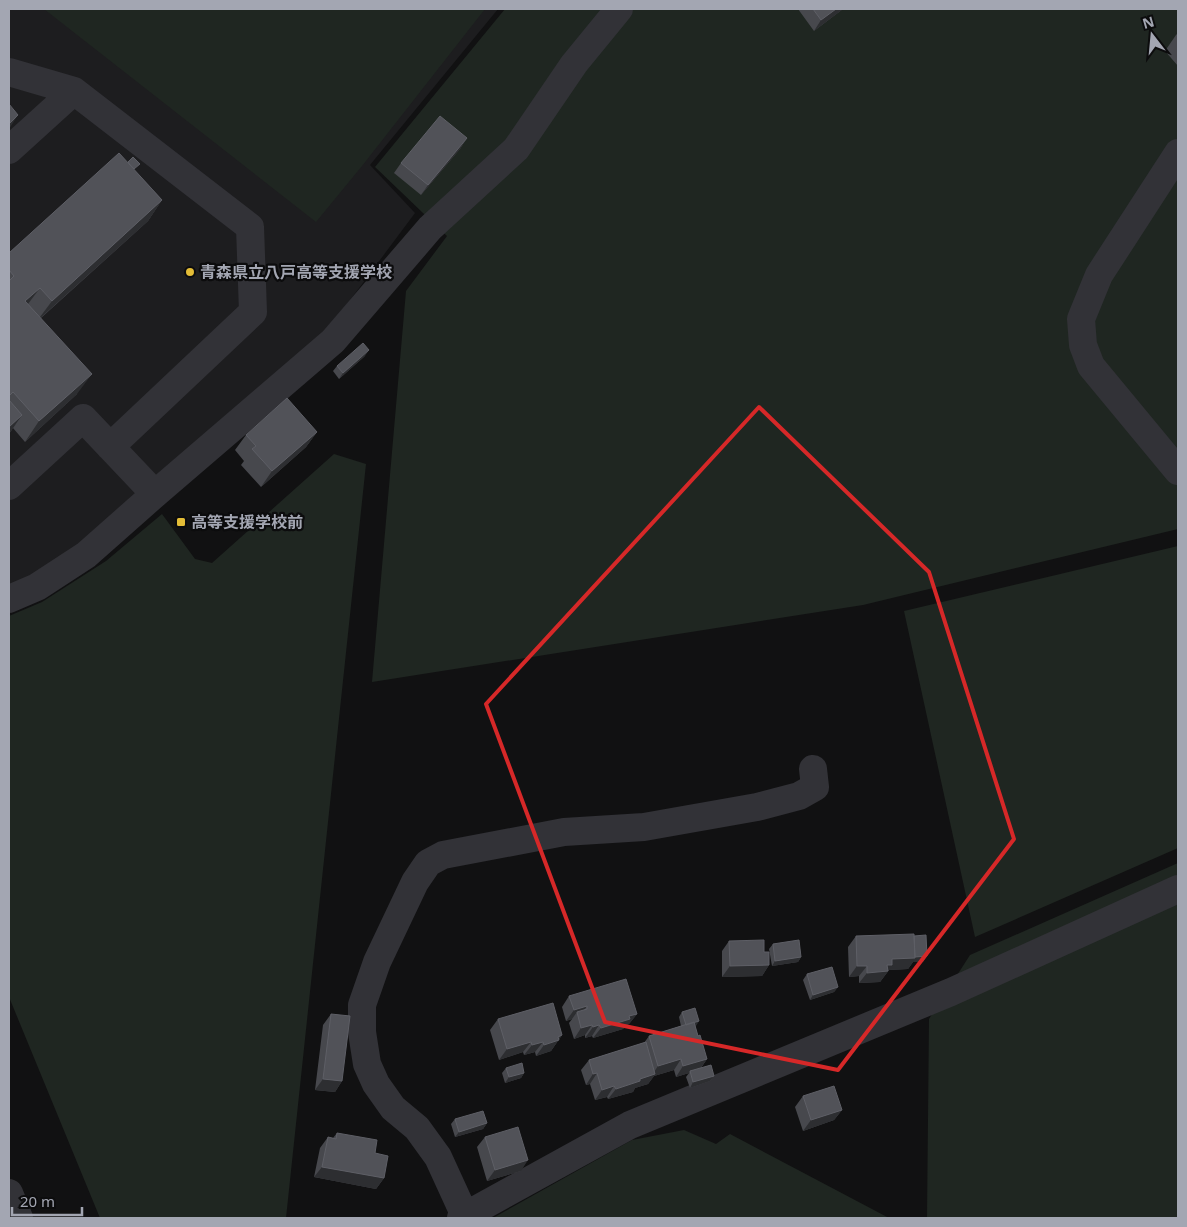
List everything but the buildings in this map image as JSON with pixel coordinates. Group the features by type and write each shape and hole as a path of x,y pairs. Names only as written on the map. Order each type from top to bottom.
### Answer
{"street":[{"path":"9,599 37,587 86,555 154,494 333,341 430,228 516,149 574,64 619,9"},
{"path":"9,72 74,90 250,227 254,312 110,447"},
{"path":"9,150 74,90"},
{"path":"1178,153 1099,275 1081,319 1083,345 1092,366 1178,470"},
{"path":"9,486 82,418 154,494"},
{"path":"814,769 815,787 799,796 757,808 644,827 564,832 443,855 428,863 415,882 377,962 362,1005 362,1032 367,1064 376,1084 393,1108 417,1128 438,1158 463,1217 630,1125 951,992 1178,889"},
{"path":"9,1193 19,1218"}],"highlighted area":[{"path":"759,407 929,572 1014,839 838,1070 605,1022 486,704"}],"shaded area":[{"name":"青森県立八戸高等支援学校","path":"9,9 498,9 370,165 415,213 327,331 155,494 9,599"},
{"path":"44,9 485,9 316,222"},
{"path":"505,9 1178,9 1178,529 863,605 372,682 406,291 447,236 375,167"},
{"path":"334,454 366,464 286,1218 100,1218 9,997 9,616 42,602 106,561 162,514 195,559 212,563"},
{"path":"1178,546 1178,848 975,937 904,611"},
{"path":"1178,863 1178,1218 927,1218 929,1019 970,955"},
{"path":"684,1130 716,1144 730,1134 889,1218 493,1218 632,1140"}],"place":[{"name":"青森県立八戸高等支援学校","path":"190,272"},
{"name":"高等支援学校前","path":"181,522"}]}
